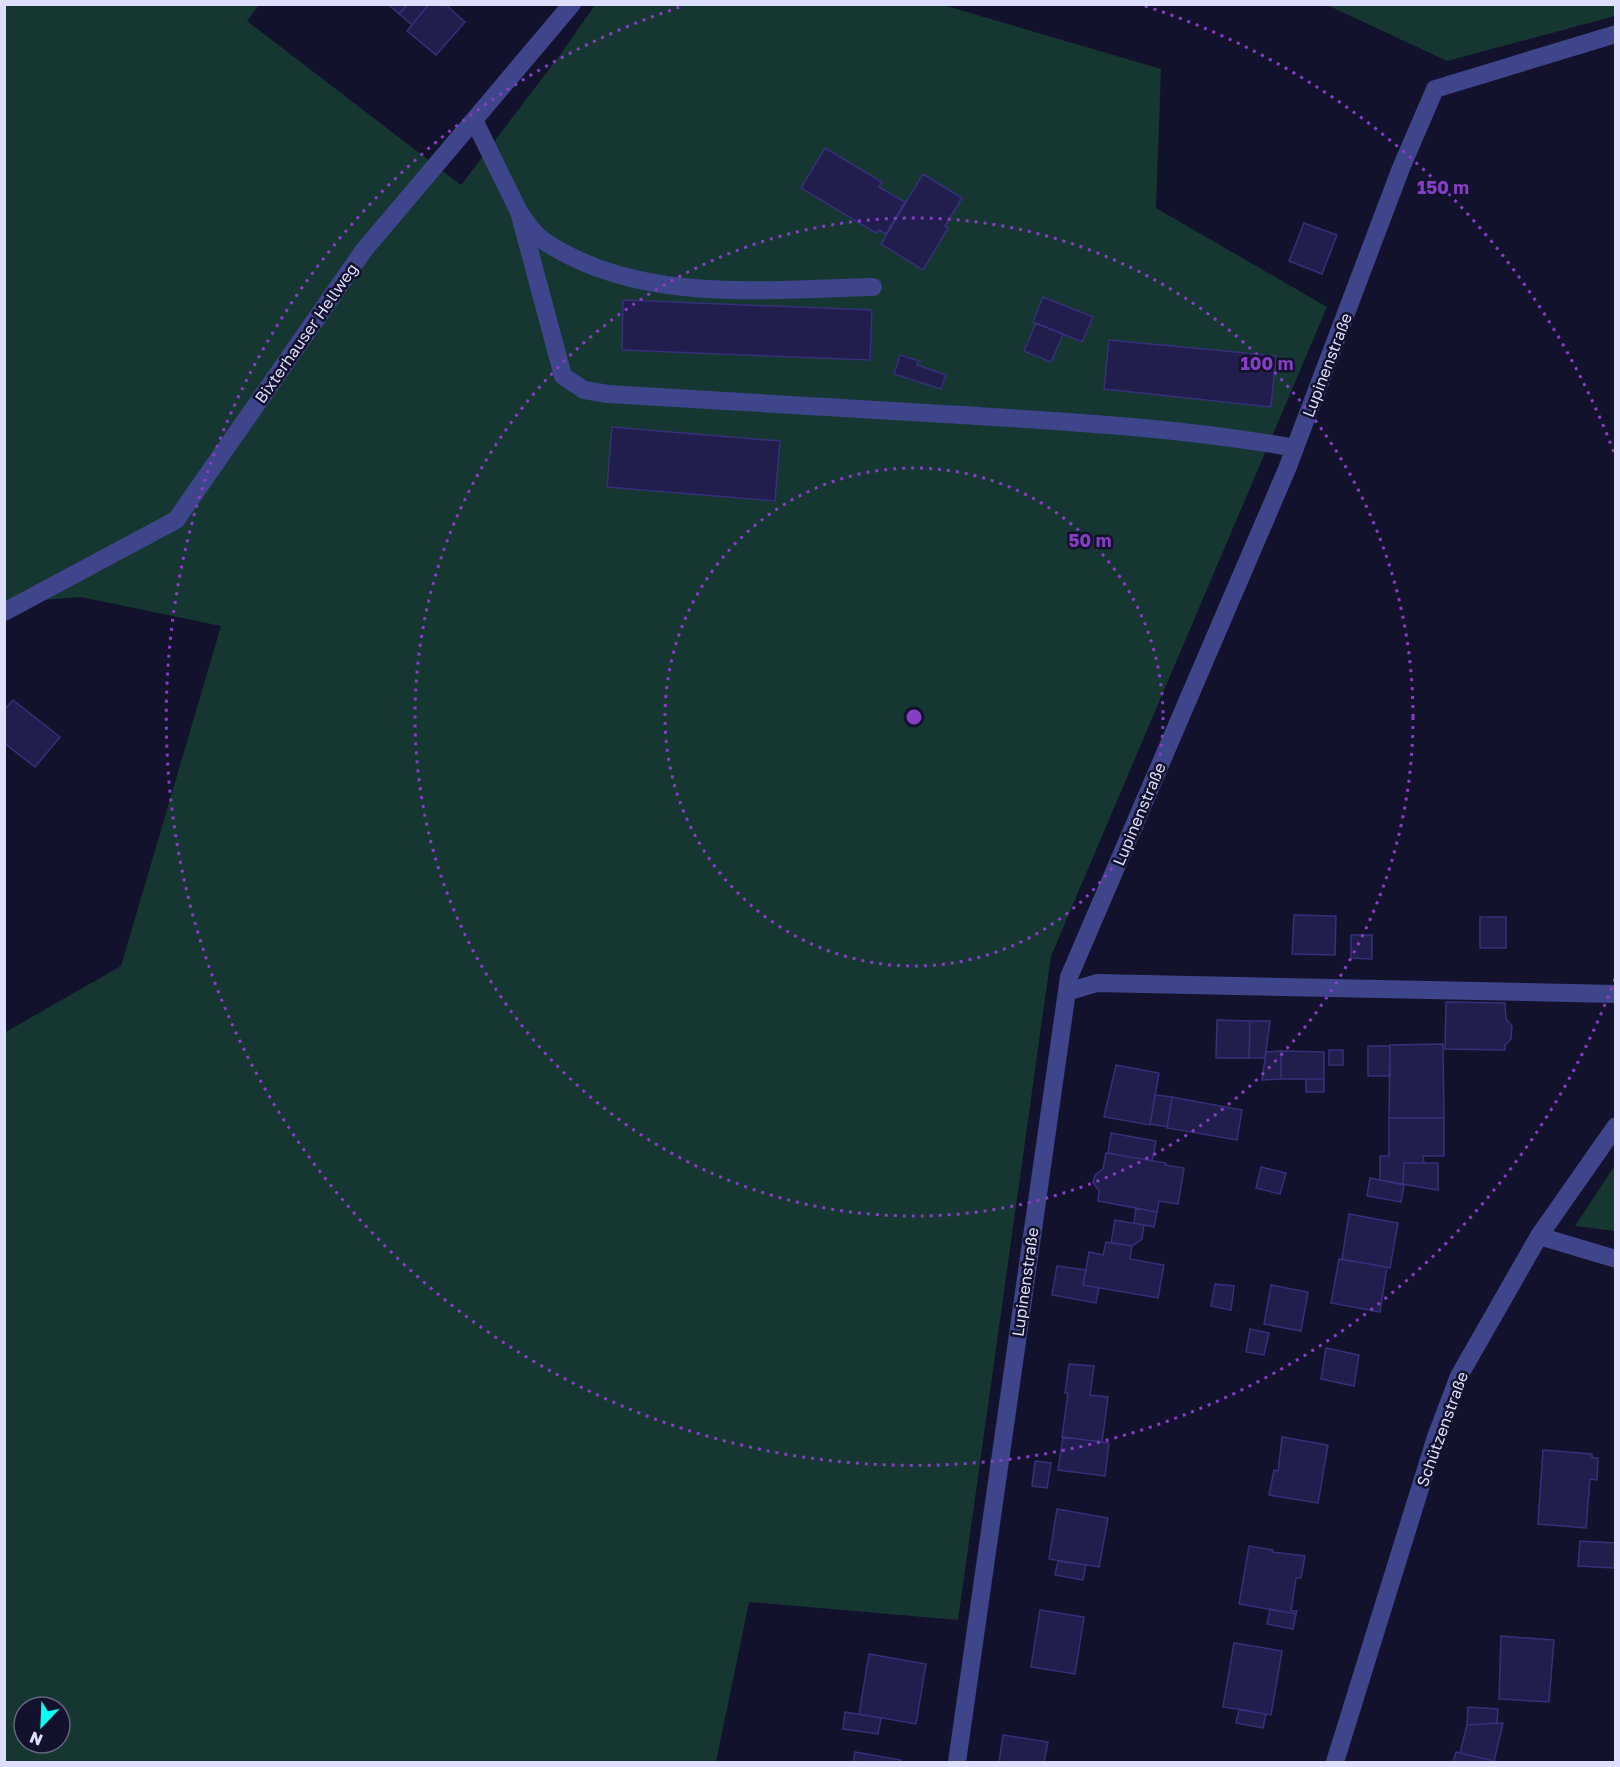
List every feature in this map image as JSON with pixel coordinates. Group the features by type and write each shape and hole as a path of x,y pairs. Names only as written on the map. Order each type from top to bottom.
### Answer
{"street":[{"name":"Bixterhauser Hellweg","path":"4,612 176,520 364,250 572,4"},
{"name":"Lupinenstraße","path":"957,1762 1069,977 1295,448 1401,168 1436,89 1616,34"},
{"path":"474,120 519,212 563,376 584,390 608,394 1024,419 1258,441 1295,448"},
{"path":"519,212 539,237 556,249 597,269 634,279 711,291 873,287"},
{"path":"1067,992 1097,982 1616,993"},
{"name":"Schützenstraße","path":"1335,1762 1436,1437 1459,1376 1539,1236 1616,1126"},
{"path":"1539,1236 1616,1259"}],"green space":[{"path":"1615,4 1615,16 1447,61 1327,5"},
{"path":"5,5 259,5 247,21 461,185 595,5 943,5 1161,69 1156,208 1327,307 1051,956 958,1620 749,1602 716,1762 5,1762 4,1033 121,966 221,626 81,597 5,603"},
{"path":"1615,1165 1615,1231 1575,1226"}],"building":[{"path":"388,4 408,4 399,14"},
{"path":"408,4 429,4 412,25 399,14"},
{"path":"429,4 445,4 465,22 436,55 407,31"},
{"path":"825,148 882,182 879,187 905,202 886,234 879,230 876,233 801,188"},
{"path":"923,174 962,198 945,226 948,228 923,270 881,244"},
{"path":"1304,223 1337,235 1322,274 1289,261"},
{"path":"1043,297 1093,317 1082,342 1033,322"},
{"path":"623,300 872,310 870,360 622,350"},
{"path":"1036,323 1063,334 1051,362 1024,351"},
{"path":"1109,340 1276,356 1271,407 1104,389"},
{"path":"900,355 919,361 917,365 946,375 941,389 894,374"},
{"path":"612,427 780,441 775,501 607,487"},
{"path":"13,700 60,737 35,767 4,743 4,710"},
{"path":"1294,915 1336,916 1335,955 1292,954"},
{"path":"1480,917 1506,917 1506,948 1480,948"},
{"path":"1351,935 1372,935 1372,959 1351,958"},
{"path":"1446,1002 1505,1003 1506,1019 1512,1026 1511,1039 1505,1045 1505,1050 1445,1049"},
{"path":"1217,1020 1250,1021 1249,1058 1216,1058"},
{"path":"1250,1021 1270,1021 1265,1058 1249,1058"},
{"path":"1443,1044 1444,1118 1389,1118 1390,1045"},
{"path":"1368,1046 1390,1046 1390,1076 1368,1076"},
{"path":"1329,1050 1343,1050 1343,1065 1329,1065"},
{"path":"1281,1051 1281,1079 1262,1080 1266,1052"},
{"path":"1281,1051 1324,1052 1324,1079 1281,1079"},
{"path":"1116,1065 1159,1073 1150,1125 1104,1117"},
{"path":"1306,1079 1324,1079 1324,1092 1306,1092"},
{"path":"1155,1095 1172,1097 1167,1127 1150,1124"},
{"path":"1172,1097 1242,1110 1237,1140 1167,1128"},
{"path":"1389,1118 1444,1118 1444,1156 1423,1156 1424,1163 1404,1163 1403,1184 1380,1180 1380,1156 1389,1156"},
{"path":"1111,1133 1156,1141 1152,1161 1108,1153"},
{"path":"1106,1153 1184,1168 1178,1204 1159,1201 1157,1212 1098,1201 1099,1191 1093,1182 1095,1175 1103,1169"},
{"path":"1404,1163 1438,1163 1438,1190 1403,1184"},
{"path":"1261,1167 1286,1173 1280,1194 1256,1188"},
{"path":"1370,1178 1404,1185 1401,1202 1367,1196"},
{"path":"1136,1208 1157,1212 1154,1227 1134,1223"},
{"path":"1349,1214 1398,1223 1390,1268 1342,1259"},
{"path":"1115,1220 1144,1225 1142,1239 1132,1246 1111,1243"},
{"path":"1106,1242 1132,1246 1130,1259 1164,1265 1158,1298 1083,1285 1089,1252 1103,1255"},
{"path":"1339,1259 1387,1267 1380,1312 1331,1303"},
{"path":"1057,1266 1086,1270 1083,1285 1099,1288 1096,1303 1052,1295"},
{"path":"1215,1284 1234,1286 1231,1310 1211,1306"},
{"path":"1271,1285 1308,1292 1301,1331 1264,1324"},
{"path":"1250,1329 1269,1333 1264,1355 1246,1352"},
{"path":"1326,1348 1359,1355 1354,1386 1321,1379"},
{"path":"1069,1364 1094,1366 1090,1395 1108,1397 1102,1442 1062,1437"},
{"path":"1063,1437 1109,1443 1105,1476 1058,1470"},
{"path":"1282,1437 1328,1445 1318,1503 1269,1495 1274,1470 1278,1471"},
{"path":"1543,1450 1592,1454 1592,1458 1598,1458 1597,1480 1590,1479 1586,1528 1538,1524"},
{"path":"1035,1461 1051,1463 1047,1488 1032,1486"},
{"path":"1057,1509 1108,1518 1099,1567 1049,1559"},
{"path":"1580,1541 1615,1543 1614,1568 1578,1566"},
{"path":"1249,1546 1273,1550 1272,1552 1305,1556 1301,1578 1296,1578 1291,1611 1297,1611 1296,1614 1239,1604"},
{"path":"1058,1561 1086,1565 1083,1580 1055,1575"},
{"path":"1270,1609 1296,1614 1293,1629 1267,1624"},
{"path":"1040,1610 1084,1617 1075,1674 1031,1667"},
{"path":"1501,1636 1554,1640 1549,1702 1499,1699"},
{"path":"1234,1643 1282,1651 1271,1715 1223,1707"},
{"path":"869,1654 926,1664 916,1724 859,1714"},
{"path":"1468,1707 1498,1709 1497,1723 1467,1725"},
{"path":"1239,1709 1266,1714 1263,1728 1236,1723"},
{"path":"845,1712 881,1718 878,1734 843,1729"},
{"path":"1503,1723 1494,1761 1460,1753 1467,1725"},
{"path":"1003,1735 1048,1742 1044,1762 999,1762"},
{"path":"855,1752 901,1760 900,1762 853,1762"},
{"path":"1456,1752 1460,1753 1498,1762 1453,1762"}]}
